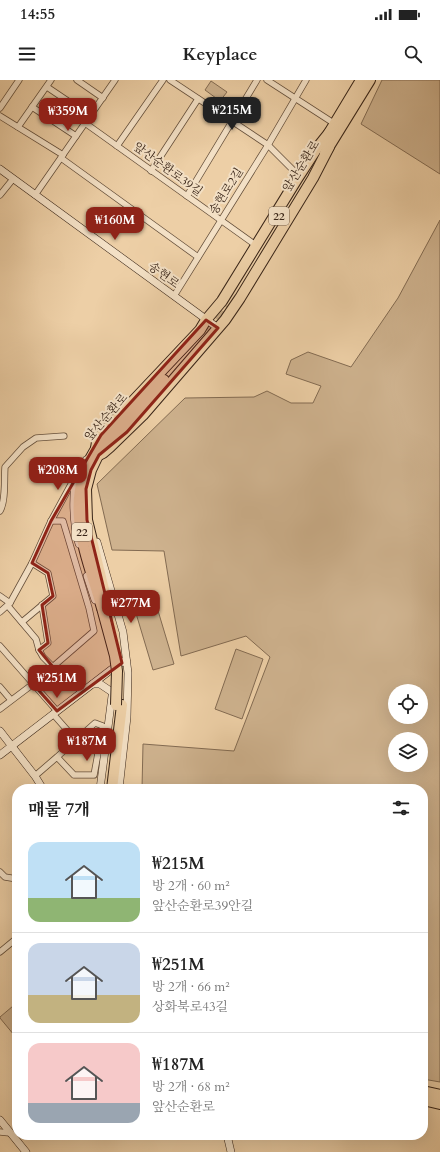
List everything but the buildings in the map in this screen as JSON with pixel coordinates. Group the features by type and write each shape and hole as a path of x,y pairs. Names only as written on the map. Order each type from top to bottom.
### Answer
{"highway":[{"name":"앞산순환로","path":"361,80 226,306 329,147 370,80"},
{"path":"95,455 97,442 101,435 200,330 206,320 222,302 316,148 334,126"},
{"path":"95,455 110,448 137,421 218,328 240,298 313,178 329,147"},
{"name":"앞산순환로","path":"109,784 118,700 123,688 122,659 105,608 87,520 86,489 95,455 111,435 197,343"},
{"name":"앞산순환로","path":"112,784 118,700"},
{"path":"428,1092 440,1094"},
{"path":"428,1101 440,1104"}],"street":[{"path":"0,108 19,80"},
{"path":"18,127 51,80"},
{"path":"77,80 103,98"},
{"path":"35,195 115,80"},
{"path":"117,146 163,80"},
{"path":"170,80 268,145 299,176"},
{"path":"186,196 257,80"},
{"path":"268,80 296,98 334,126"},
{"name":"송현로2길","path":"174,296 268,145 306,80"},
{"path":"46,87 90,116"},
{"path":"151,171 198,99"},
{"path":"32,107 76,136"},
{"path":"0,116 62,157 198,257"},
{"name":"앞산순환로39길","path":"85,123 257,246"},
{"name":"송현로","path":"0,170 218,328"},
{"path":"0,195 13,179"},
{"path":"0,511 2,509 4,495 2,466 36,438 64,436"},
{"path":"0,612 9,605 32,563 51,521 79,470 95,455"},
{"path":"95,455 91,486 90,514 92,526 124,632 128,672 118,700 101,784"},
{"path":"79,470 75,493 74,526 106,638 118,700 127,717 120,784"},
{"path":"0,709 33,684 94,632 89,608 63,521 51,521"},
{"path":"22,622 53,596 48,573 32,563"},
{"path":"0,596 36,639 43,657 53,667"},
{"path":"39,650 48,643 42,605"},
{"path":"0,646 33,684 76,740"},
{"path":"0,755 11,745 126,660"},
{"path":"93,684 100,684 118,700"},
{"path":"0,687 11,700"},
{"path":"35,776 95,723 103,726 94,775 74,776 58,757"},
{"path":"0,731 40,784"},
{"path":"0,872 2,879"},
{"path":"0,952 12,942"},
{"path":"0,1120 12,1136"},
{"path":"0,1132 10,1133"},
{"path":"15,1140 24,1151"},
{"path":"228,1140 231,1152"}],"highlighted area":[{"path":"206,320 218,328 127,432 99,455 91,470 86,489 87,520 122,663 57,711 33,684 53,667 39,650 48,643 42,605 53,596 48,573 32,563 51,521 101,435"}],"shaded area":[{"path":"382,80 440,80 440,174 361,124"},
{"path":"211,81 227,92 220,101 205,90"},
{"path":"440,220 440,1082 428,1080 428,784 142,784 143,744 234,751 270,657 246,636 181,656 164,551 112,550 97,484 185,398 254,397 267,391 291,403 313,403 321,386 286,374 291,360 308,352 351,367 398,298"},
{"path":"156,604 174,664 153,670 135,610"},
{"path":"236,649 263,659 242,719 215,709"},
{"path":"12,1007 12,1033 0,1018"}],"tunnel":[{"path":"209,332 228,306"}]}
